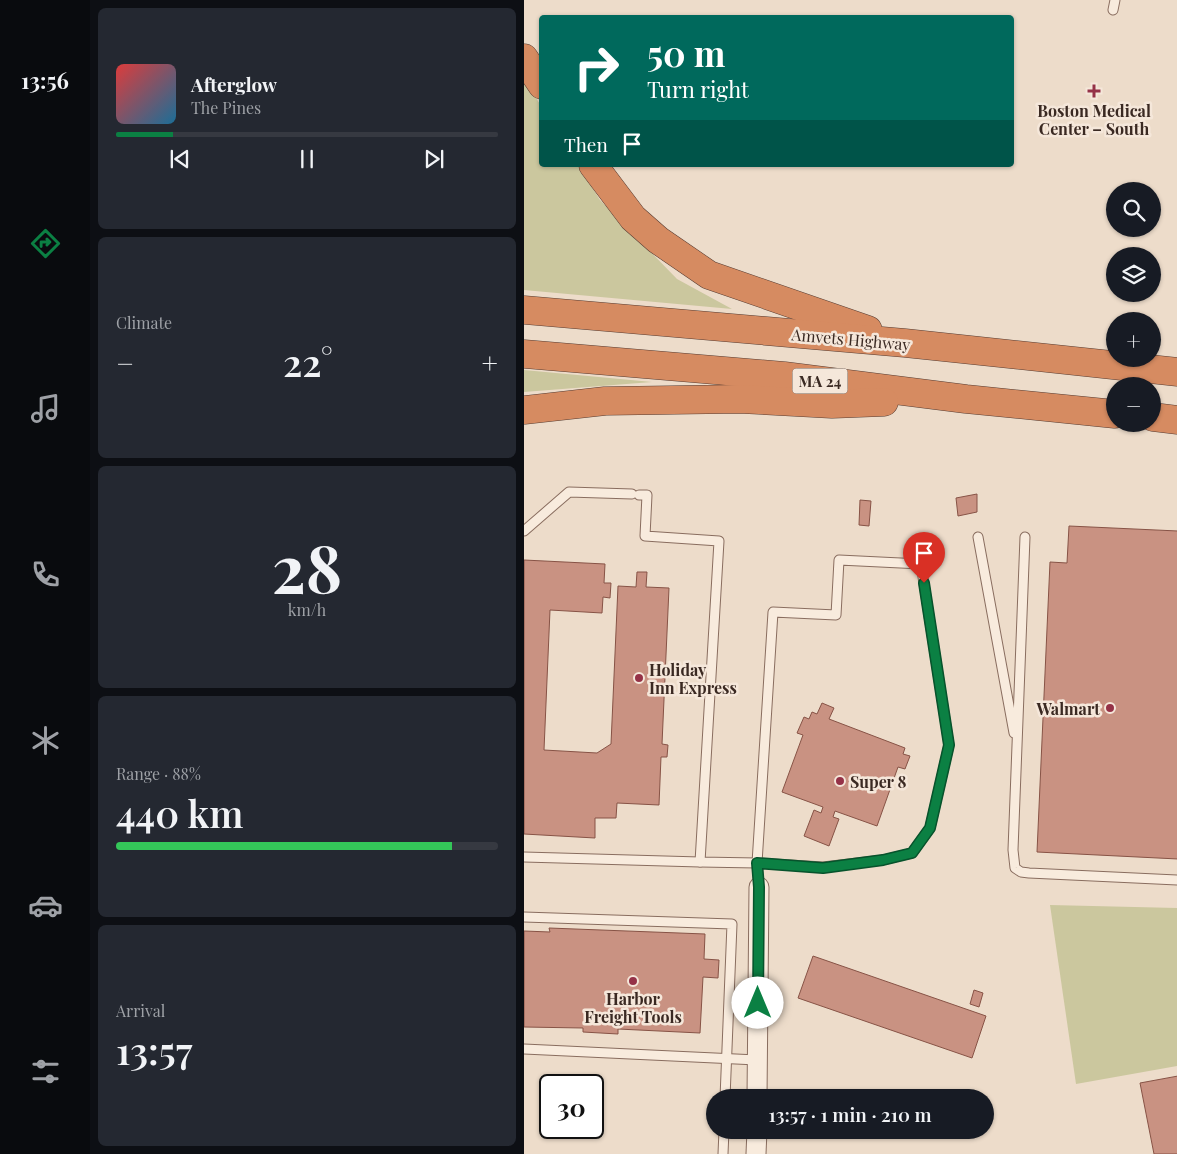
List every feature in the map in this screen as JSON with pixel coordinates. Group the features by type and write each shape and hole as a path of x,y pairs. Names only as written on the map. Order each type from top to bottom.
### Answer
{"highway":[{"path":"524,58 539,80"},
{"path":"595,167 633,218 658,240 710,275 905,343"},
{"name":"Amvets Highway","path":"524,310 905,343 1177,372"},
{"name":"MA 24","path":"524,354 784,376 966,399 1106,413"},
{"path":"524,410 605,400 740,399 832,404 966,399"},
{"path":"1161,418 1177,420"}],"street":[{"path":"757,1089 759,887"},
{"path":"756,1154 757,1139"}],"lane":[{"path":"524,531 569,492 636,494 647,495 645,536 719,541 700,862"},
{"path":"978,537 1017,751"},
{"path":"1025,537 1013,850 1016,868 1021,872 1029,873 1177,880"},
{"path":"524,857 757,863 823,868 883,860 912,853 930,828 949,745 921,564 839,560 836,615 773,612 757,863 759,887"},
{"path":"524,917 732,924 725,1089"},
{"path":"524,1049 757,1060"},
{"path":"723,1154 724,1139"}],"shaded area":[{"path":"524,78 539,103 539,167 579,167 600,200 677,279 732,309 524,290"},
{"path":"524,370 652,382 524,392"},
{"path":"1050,905 1177,908 1177,1066 1076,1084"}],"building":[{"path":"977,494 977,512 958,516 956,498"},
{"path":"860,500 871,501 869,526 859,525"},
{"name":"Walmart","path":"1069,526 1178,531 1178,859 1037,852 1050,562 1067,563"},
{"name":"Holiday Inn Express","path":"524,560 605,564 604,583 611,583 610,598 603,597 602,613 550,610 544,750 597,753 611,744 618,586 636,587 637,572 647,572 646,587 669,588 662,744 668,745 667,757 661,757 659,805 617,803 616,818 595,818 595,838 524,834"},
{"name":"Super 8","path":"822,703 834,708 829,719 905,748 903,754 910,756 905,769 898,767 877,826 835,811 833,817 839,819 829,846 804,836 814,810 821,813 823,807 782,792 803,735 797,733 804,717 809,719 812,712 817,714"},
{"path":"549,928 705,934 704,959 719,960 718,978 703,977 700,1033 618,1029 618,1034 583,1032 583,1028 524,1027 524,931 550,932"},
{"path":"813,956 986,1016 972,1058 798,998"},
{"path":"974,990 983,993 979,1007 970,1004"},
{"path":"1178,1076 1178,1154 1154,1154 1140,1083"}],"place":[{"name":"Boston Medical Center – South","path":"1094,91"},
{"name":"Holiday Inn Express","path":"639,678"},
{"name":"Walmart","path":"1110,708"},
{"name":"Super 8","path":"840,781"},
{"name":"Harbor Freight Tools","path":"633,981"}],"route":[{"path":"758,1003 759,887 757,863 823,868 883,860 912,853 930,828 949,745 924,583"}]}
